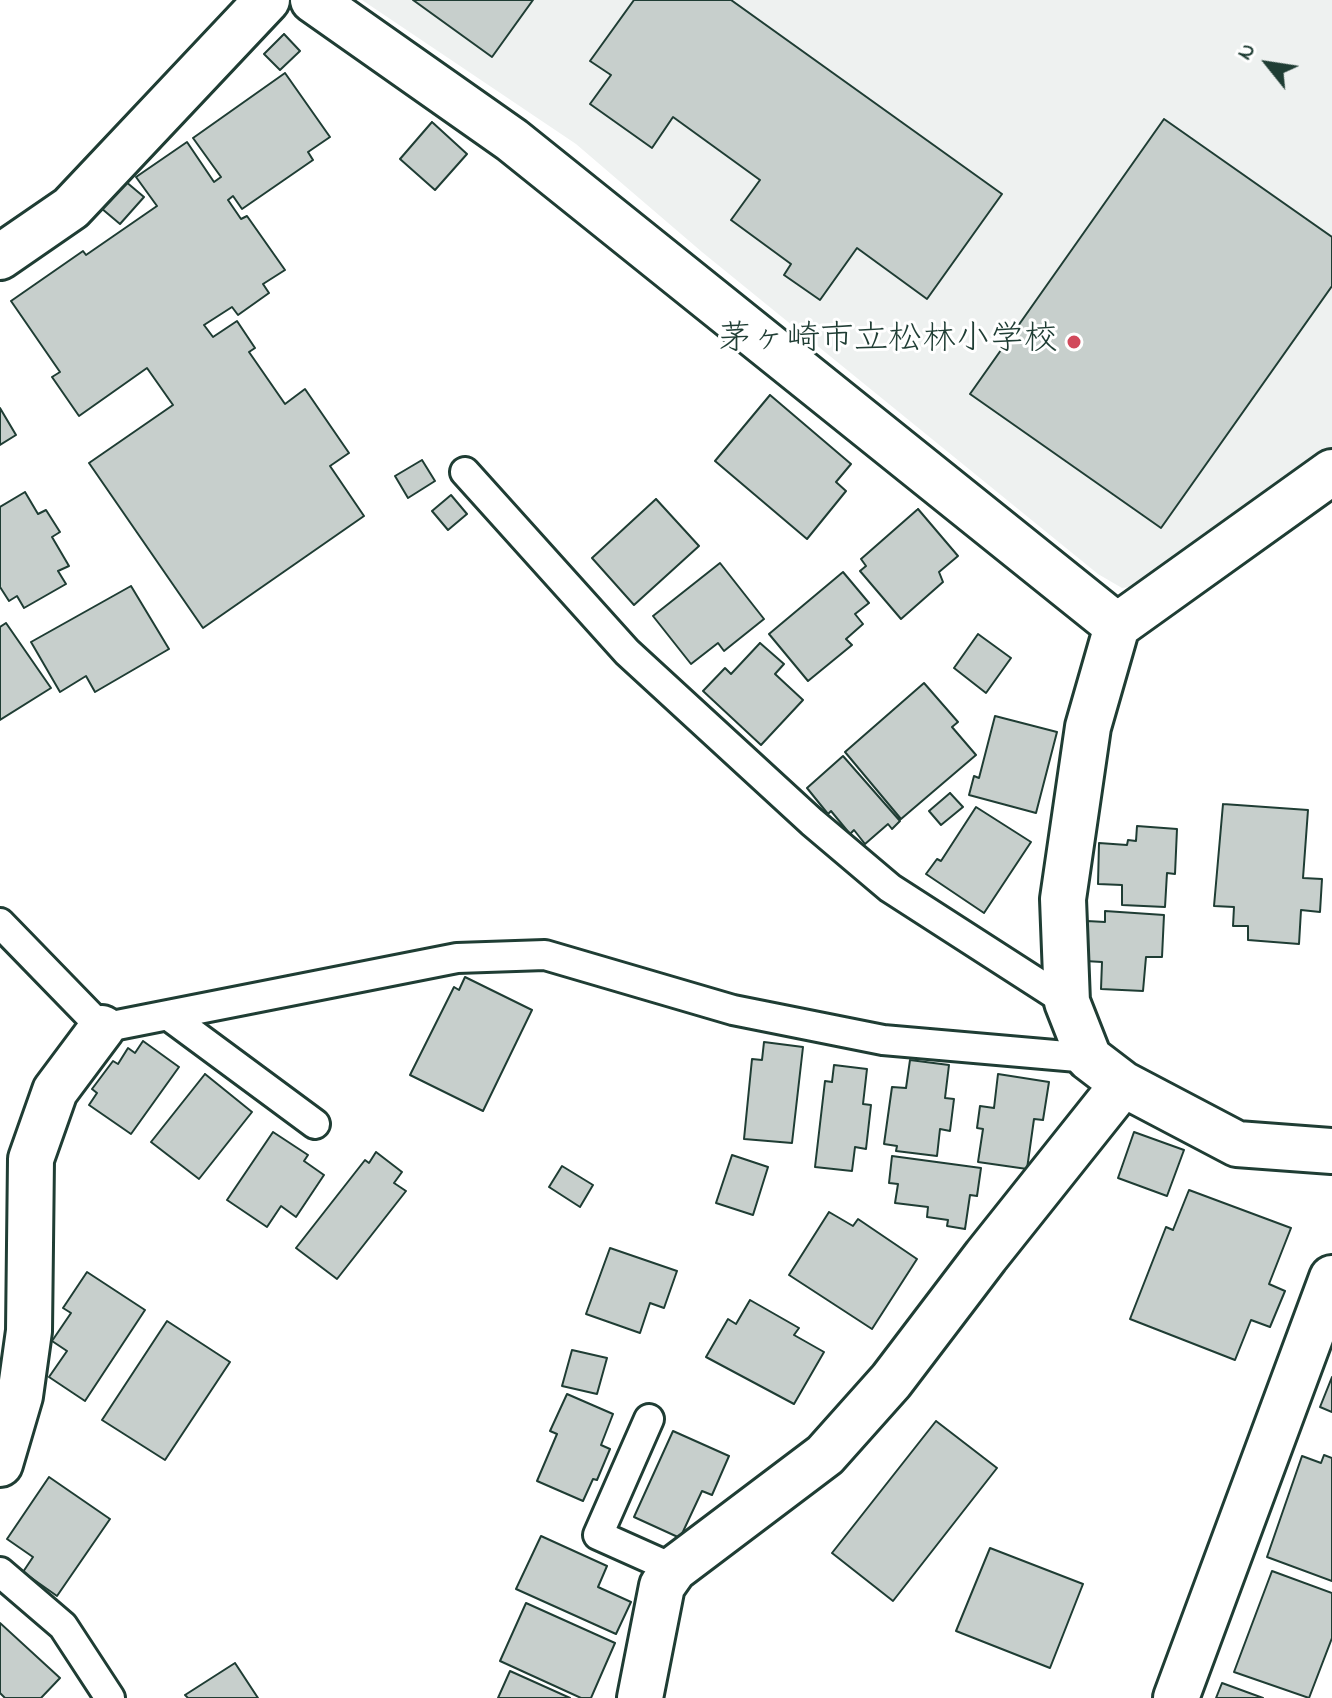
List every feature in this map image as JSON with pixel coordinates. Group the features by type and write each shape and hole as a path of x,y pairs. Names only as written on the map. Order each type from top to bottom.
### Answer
{"street":[{"path":"0,257 71,208 267,0"},
{"path":"313,0 512,140 1117,626"},
{"path":"1332,472 1117,626 1088,727 1063,899 1067,1002 1089,1058 1123,1084 1237,1144 1332,1151"},
{"path":"0,1464 10,1391 29,1331 31,1159 55,1091 102,1028"},
{"path":"640,1698 662,1586 674,1569 825,1455 891,1381 1123,1084"},
{"path":"1176,1698 1332,1278"}],"lane":[{"path":"465,472 627,652 812,822 890,888 1067,1002"},
{"path":"0,923 102,1028 457,958 545,955 733,1010 883,1040 1089,1058"},
{"path":"169,1016 315,1124"},
{"path":"649,1419 598,1535 674,1569"},
{"path":"0,1572 63,1626 110,1698"}],"shaded area":[{"name":"茅ヶ崎市立松林小学校","path":"362,0 1332,0 1332,454 1151,584 1122,588 1098,574 702,252 576,144"}],"building":[{"path":"413,0 533,0 492,57"},
{"path":"634,0 731,0 1002,194 927,299 857,248 820,300 784,275 791,264 731,220 760,180 673,117 652,148 590,104 611,75 590,61"},
{"path":"284,34 300,51 280,70 264,54"},
{"path":"285,73 330,137 308,152 313,160 242,209 233,196 228,200 241,219 247,216 285,270 263,284 269,293 238,315 232,307 204,325 213,337 237,321 255,348 249,352 285,404 305,389 349,453 330,466 364,516 203,628 89,463 173,405 147,368 79,416 52,377 60,372 11,301 83,251 86,255 157,206 136,177 187,142 214,182 221,177 193,138"},
{"path":"1164,119 1332,237 1332,286 1161,528 970,394"},
{"path":"432,122 467,154 435,190 400,159"},
{"path":"125,181 144,197 120,224 101,208"},
{"path":"770,395 851,464 836,482 846,491 807,539 715,461"},
{"path":"0,408 16,435 0,445"},
{"path":"422,460 435,481 408,498 395,476"},
{"path":"25,492 38,514 46,510 60,532 52,537 69,566 58,571 66,584 24,608 17,596 9,601 0,587 0,507"},
{"path":"451,495 467,514 448,530 432,511"},
{"path":"656,499 699,546 634,605 592,558"},
{"path":"918,509 958,556 939,572 943,582 901,619 860,571 866,566 861,559"},
{"path":"720,563 764,619 724,651 718,643 691,664 653,616"},
{"path":"843,572 869,603 855,614 863,624 846,639 852,645 808,681 769,634"},
{"path":"131,586 169,649 95,692 86,676 60,692 31,642"},
{"path":"6,623 51,688 0,720 0,627"},
{"path":"978,634 1011,658 986,693 954,668"},
{"path":"760,643 784,664 775,674 803,700 761,745 703,691 725,668 731,674"},
{"path":"924,683 958,722 952,727 976,755 901,819 845,752"},
{"path":"995,716 1057,732 1036,813 969,795 974,776 979,778"},
{"path":"843,756 900,821 892,829 888,824 865,844 854,830 850,834 831,811 828,814 807,788"},
{"path":"950,793 963,807 941,825 929,811"},
{"path":"1223,804 1308,810 1303,878 1322,879 1320,912 1301,910 1299,944 1248,940 1248,926 1233,926 1234,907 1214,906"},
{"path":"976,807 1031,842 984,913 926,874 937,859 941,861"},
{"path":"1137,826 1177,829 1175,874 1167,873 1165,907 1122,905 1122,885 1098,884 1099,843 1127,845 1128,840 1136,841"},
{"path":"1105,911 1164,915 1162,957 1146,957 1143,991 1101,989 1102,962 1085,961 1087,921 1105,922"},
{"path":"465,977 532,1010 483,1111 410,1075 454,987 459,990"},
{"path":"143,1041 179,1067 131,1134 89,1105 97,1093 92,1089 113,1061 118,1064 128,1048 135,1053"},
{"path":"764,1042 803,1047 792,1143 744,1139 752,1059 762,1060"},
{"path":"910,1060 949,1065 945,1098 954,1099 950,1131 940,1129 937,1156 896,1151 897,1146 884,1144 892,1087 906,1088"},
{"path":"834,1065 867,1069 863,1104 871,1105 866,1149 855,1147 852,1171 815,1167 825,1081 832,1082"},
{"path":"205,1074 252,1112 199,1179 151,1142"},
{"path":"998,1074 1049,1082 1043,1120 1034,1119 1027,1169 978,1162 983,1129 977,1128 980,1106 994,1108"},
{"path":"273,1132 308,1155 304,1161 324,1175 296,1217 281,1206 267,1227 227,1200"},
{"path":"1134,1132 1184,1150 1167,1196 1118,1178"},
{"path":"376,1152 402,1172 394,1183 406,1191 337,1279 296,1248 365,1160 369,1163"},
{"path":"732,1155 768,1167 753,1215 716,1203"},
{"path":"892,1156 981,1168 977,1196 970,1195 965,1229 947,1226 948,1220 927,1217 928,1207 895,1203 898,1184 889,1183"},
{"path":"562,1166 593,1185 580,1207 549,1187"},
{"path":"1189,1190 1291,1228 1269,1284 1285,1291 1270,1327 1251,1320 1235,1360 1130,1319 1166,1227 1173,1230"},
{"path":"829,1212 853,1226 858,1219 917,1259 872,1329 789,1275"},
{"path":"610,1248 677,1271 664,1308 650,1303 640,1333 586,1314"},
{"path":"87,1272 145,1310 85,1401 49,1377 67,1351 52,1341 71,1313 63,1308"},
{"path":"750,1300 799,1328 794,1335 824,1352 794,1404 706,1357 728,1319 736,1324"},
{"path":"167,1321 230,1362 165,1460 102,1420"},
{"path":"572,1350 607,1358 597,1394 562,1386"},
{"path":"1332,1377 1332,1412 1320,1407"},
{"path":"567,1394 613,1414 601,1445 610,1449 597,1480 593,1479 583,1501 537,1481 557,1434 550,1431"},
{"path":"936,1421 997,1468 893,1601 832,1553"},
{"path":"673,1431 729,1456 712,1495 702,1491 680,1538 634,1517"},
{"path":"1324,1455 1332,1458 1332,1581 1267,1557 1302,1456 1321,1463"},
{"path":"49,1477 110,1519 57,1596 23,1572 33,1557 7,1539"},
{"path":"541,1536 607,1566 598,1587 631,1602 616,1634 516,1589"},
{"path":"990,1548 1083,1584 1050,1668 956,1631"},
{"path":"1272,1571 1332,1593 1332,1638 1309,1698 1234,1672"},
{"path":"526,1603 615,1643 591,1698 581,1698 500,1661"},
{"path":"0,1623 60,1678 41,1698 5,1698 0,1693"},
{"path":"235,1663 258,1698 188,1698 185,1695"},
{"path":"510,1671 570,1698 498,1698"},
{"path":"1222,1683 1263,1698 1216,1698"}],"place":[{"name":"茅ヶ崎市立松林小学校","path":"1074,342"}]}
